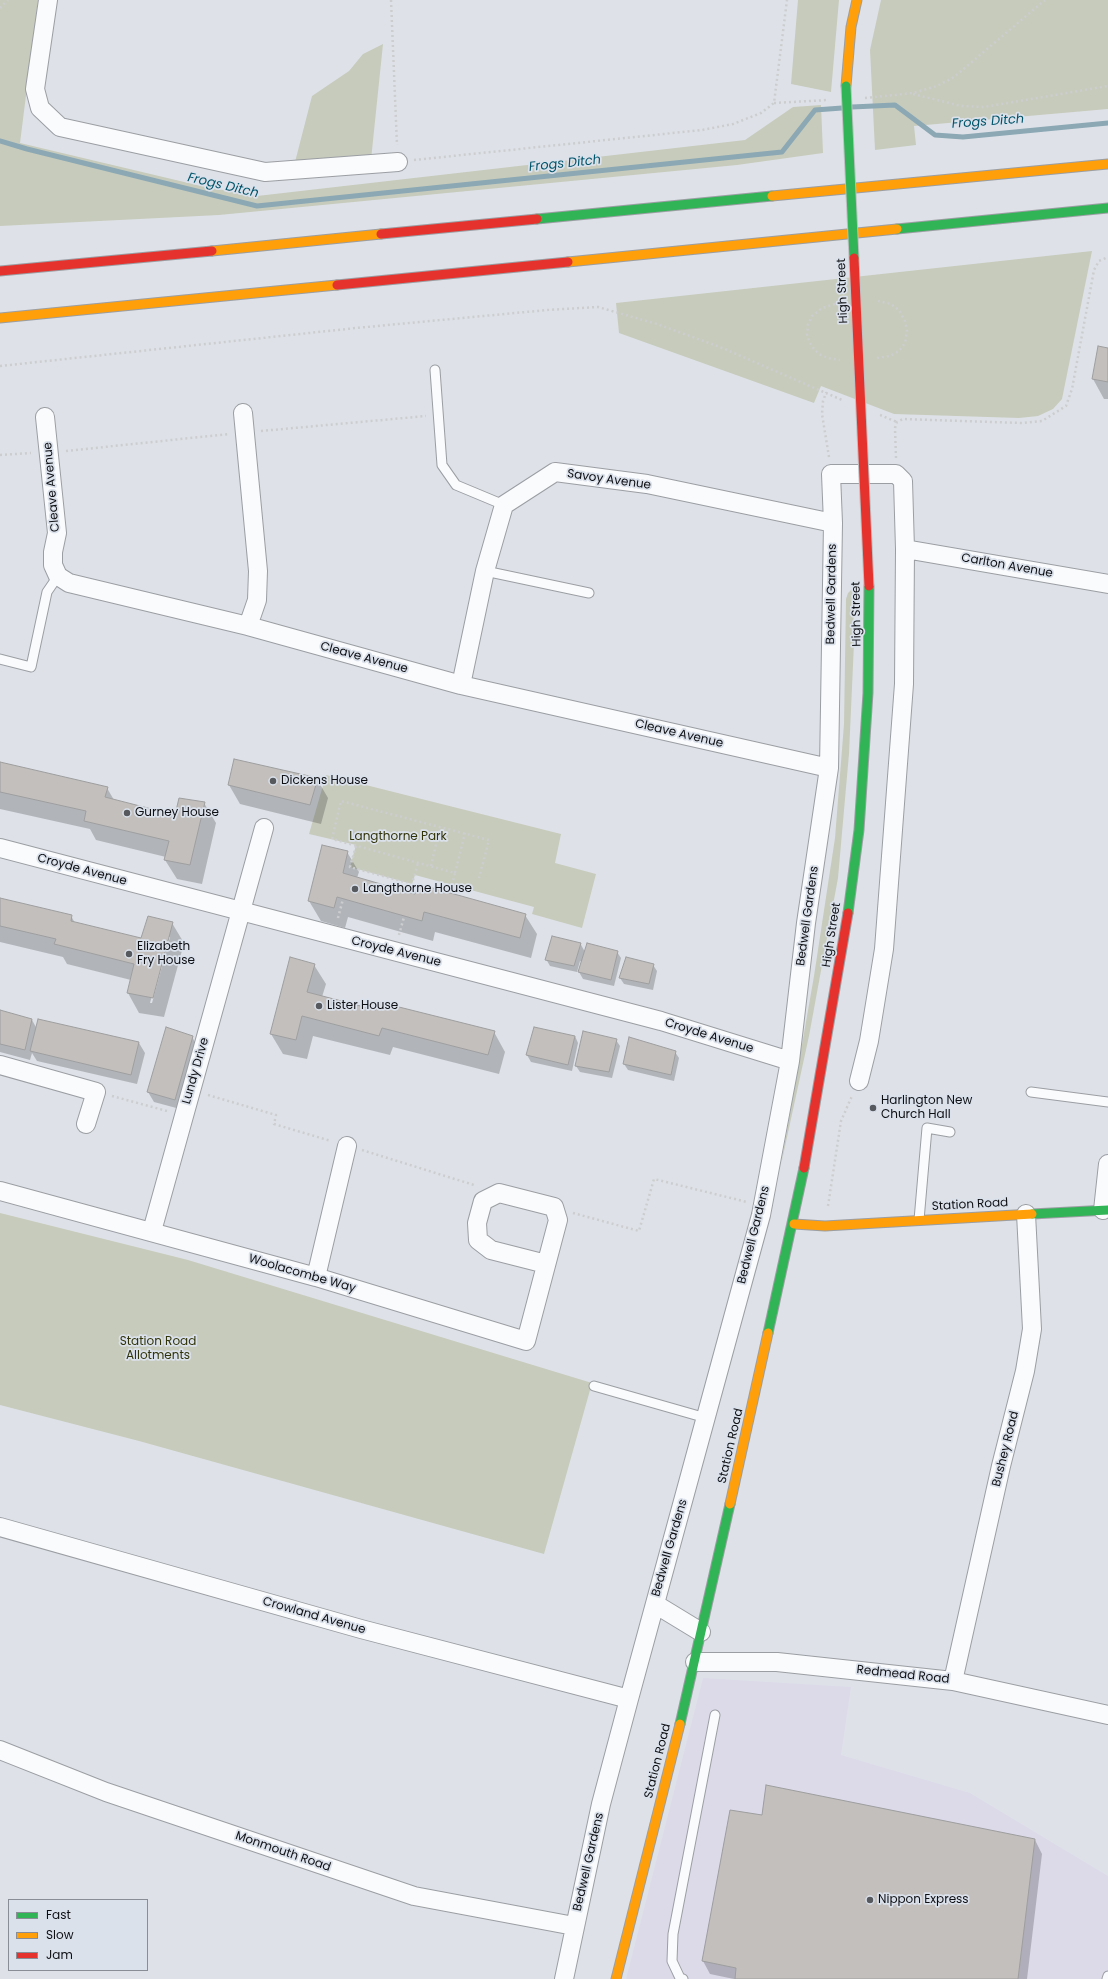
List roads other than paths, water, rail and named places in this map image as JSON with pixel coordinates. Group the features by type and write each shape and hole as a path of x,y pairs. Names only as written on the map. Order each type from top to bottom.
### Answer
{"main road":[{"name":"High Street","path":"794,1224 845,934 859,830 868,693 869,586 846,86 851,27 857,0"},
{"path":"0,271 1108,164"},
{"path":"0,318 1108,208"},
{"name":"Station Road","path":"616,1979 695,1662 794,1224 825,1226 1106,1210"}],"street":[{"path":"48,0 35,89 40,108 60,127 265,172 398,162"},
{"path":"242,413 258,571 257,600 248,626"},
{"name":"Cleave Avenue","path":"45,417 58,533 53,552 53,565 58,576 69,583 248,626 461,685 829,768"},
{"name":"Savoy Avenue","path":"504,505 555,472 647,484 833,523"},
{"name":"Bedwell Gardens","path":"564,1979 601,1804 628,1699 763,1206 790,1061 806,923 829,768 833,523 831,474 900,478 905,549"},
{"path":"461,685 485,571 504,505"},
{"path":"859,1081 869,1041 884,949 904,684 905,549"},
{"name":"Carlton Avenue","path":"905,549 1108,584"},
{"name":"Lundy Drive","path":"152,1231 264,828"},
{"name":"Croyde Avenue","path":"0,848 661,1021 790,1061"},
{"path":"0,1065 96,1092 86,1124"},
{"path":"316,1277 347,1146"},
{"path":"1106,1210 1108,1164"},
{"name":"Woolacombe Way","path":"0,1190 316,1277 526,1341 558,1220 554,1207 499,1193 483,1201 477,1223 478,1240 490,1250 546,1264"},
{"name":"Bushey Road","path":"954,1680 1001,1466 1025,1371 1032,1329 1026,1214"},
{"name":"Crowland Avenue","path":"0,1527 361,1629 628,1699"},
{"path":"654,1604 702,1632"},
{"name":"Redmead Road","path":"695,1662 777,1662 954,1680 1108,1715"},
{"name":"Monmouth Road","path":"0,1750 106,1792 414,1896 574,1926"}],"lane":[{"path":"435,370 442,465 456,485 504,505"},
{"path":"485,571 589,593"},
{"path":"0,659 30,667 47,592 58,576"},
{"path":"1031,1092 1108,1102"},
{"path":"919,1220 927,1128 950,1132"},
{"path":"594,1386 706,1418"},
{"path":"683,1979 680,1978 672,1961 673,1934 715,1715"}],"waterway":[{"name":"Frogs Ditch","path":"852,107 895,105 935,135 963,137 1108,123"},
{"name":"Frogs Ditch","path":"0,141 257,206 782,152 815,110 842,108"}],"place":[{"name":"Dickens House","path":"273,781"},
{"name":"Gurney House","path":"127,813"},
{"name":"Langthorne House","path":"355,889"},
{"name":"Elizabeth Fry House","path":"129,954"},
{"name":"Lister House","path":"319,1006"},
{"name":"Harlington New Church Hall","path":"873,1108"},
{"name":"Nippon Express","path":"870,1900"}],"park label":[{"name":"Langthorne Park","path":"398,837"},
{"name":"Station Road Allotments","path":"158,1349"}]}
